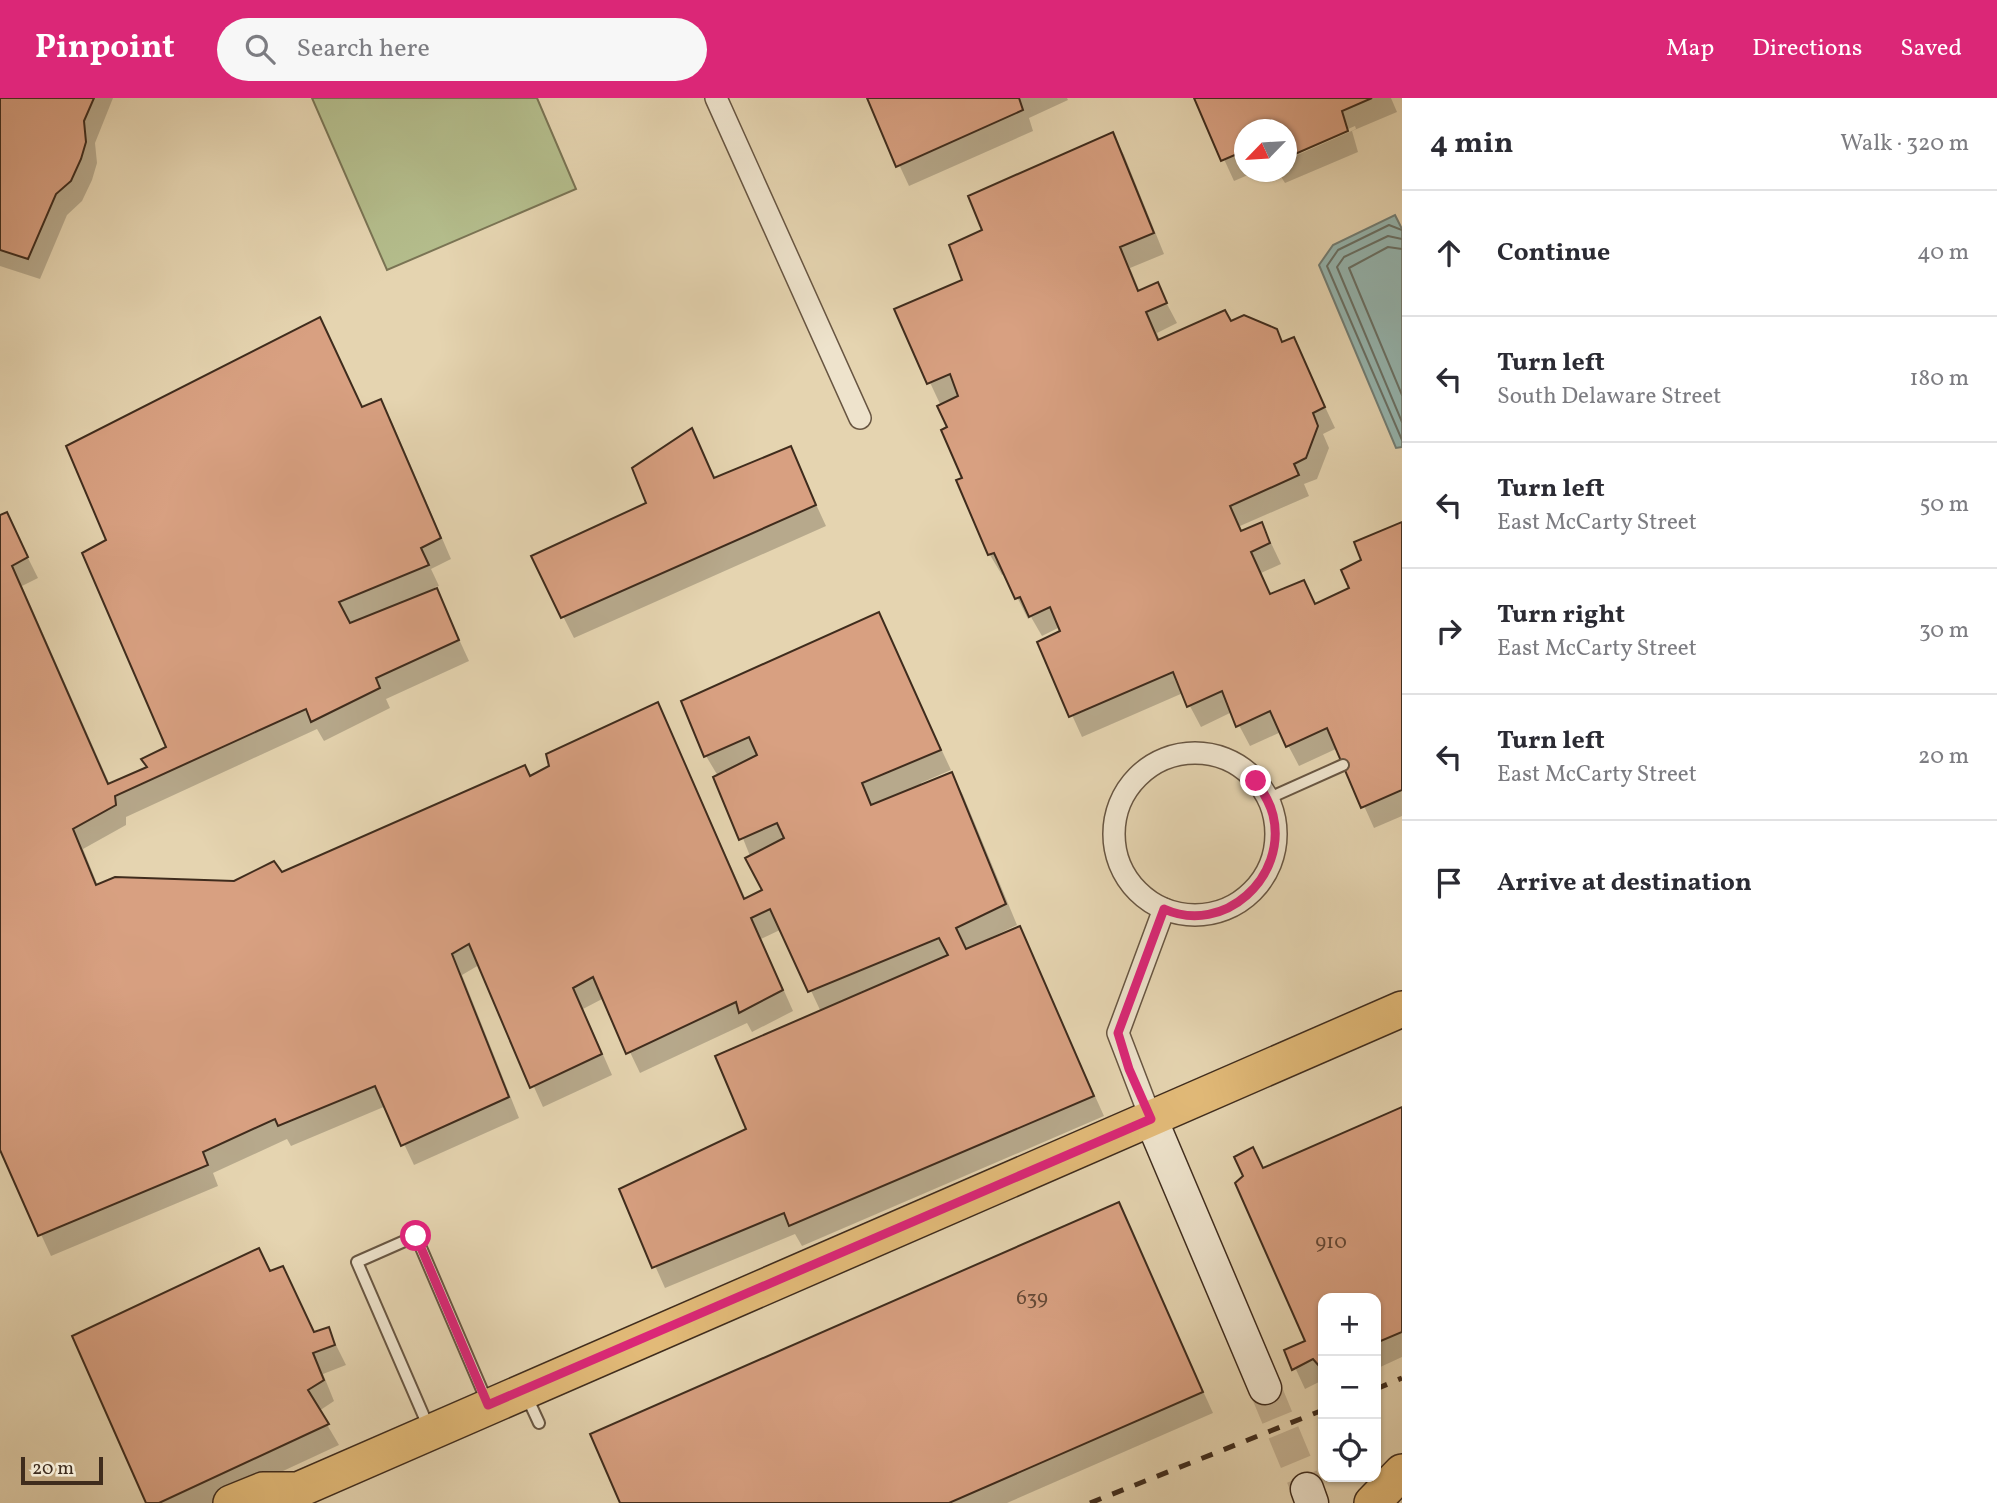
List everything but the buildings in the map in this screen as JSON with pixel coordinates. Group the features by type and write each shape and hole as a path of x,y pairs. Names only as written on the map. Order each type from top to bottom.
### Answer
{"main road":[{"path":"231,1503 263,1490 294,1497 523,1389 1402,1009"},
{"path":"1151,1119 1265,1388"},
{"path":"1372,1503 1402,1472"}],"street":[{"path":"716,98 860,418"},
{"path":"1184,754 1207,754 1240,767 1256,781 1267,799 1274,818 1274,852 1270,865 1255,889 1238,903 1217,913 1186,915 1164,909 1146,899 1122,872 1116,853 1116,815 1132,782 1160,761 1184,754"},
{"path":"1151,1119 1129,1069 1118,1033 1164,909"}],"lane":[{"path":"1267,799 1343,765"},
{"path":"430,1431 357,1262 416,1236 488,1405"},
{"path":"523,1389 539,1423"}],"green space":[{"path":"312,98 537,98 576,189 387,270"}],"water":[{"path":"1395,215 1402,229 1402,447 1396,448 1319,265 1333,245"}],"tunnel":[{"path":"1265,1388 1307,1489"}],"railway":[{"path":"1381,1387 1402,1378"},
{"path":"1090,1503 1318,1412"}],"route":[{"path":"416,1236 488,1405 1151,1119 1120,1042 1120,1022 1164,909 1194,916 1217,913 1238,903 1260,884 1274,852 1276,831 1272,811 1256,781"}]}
